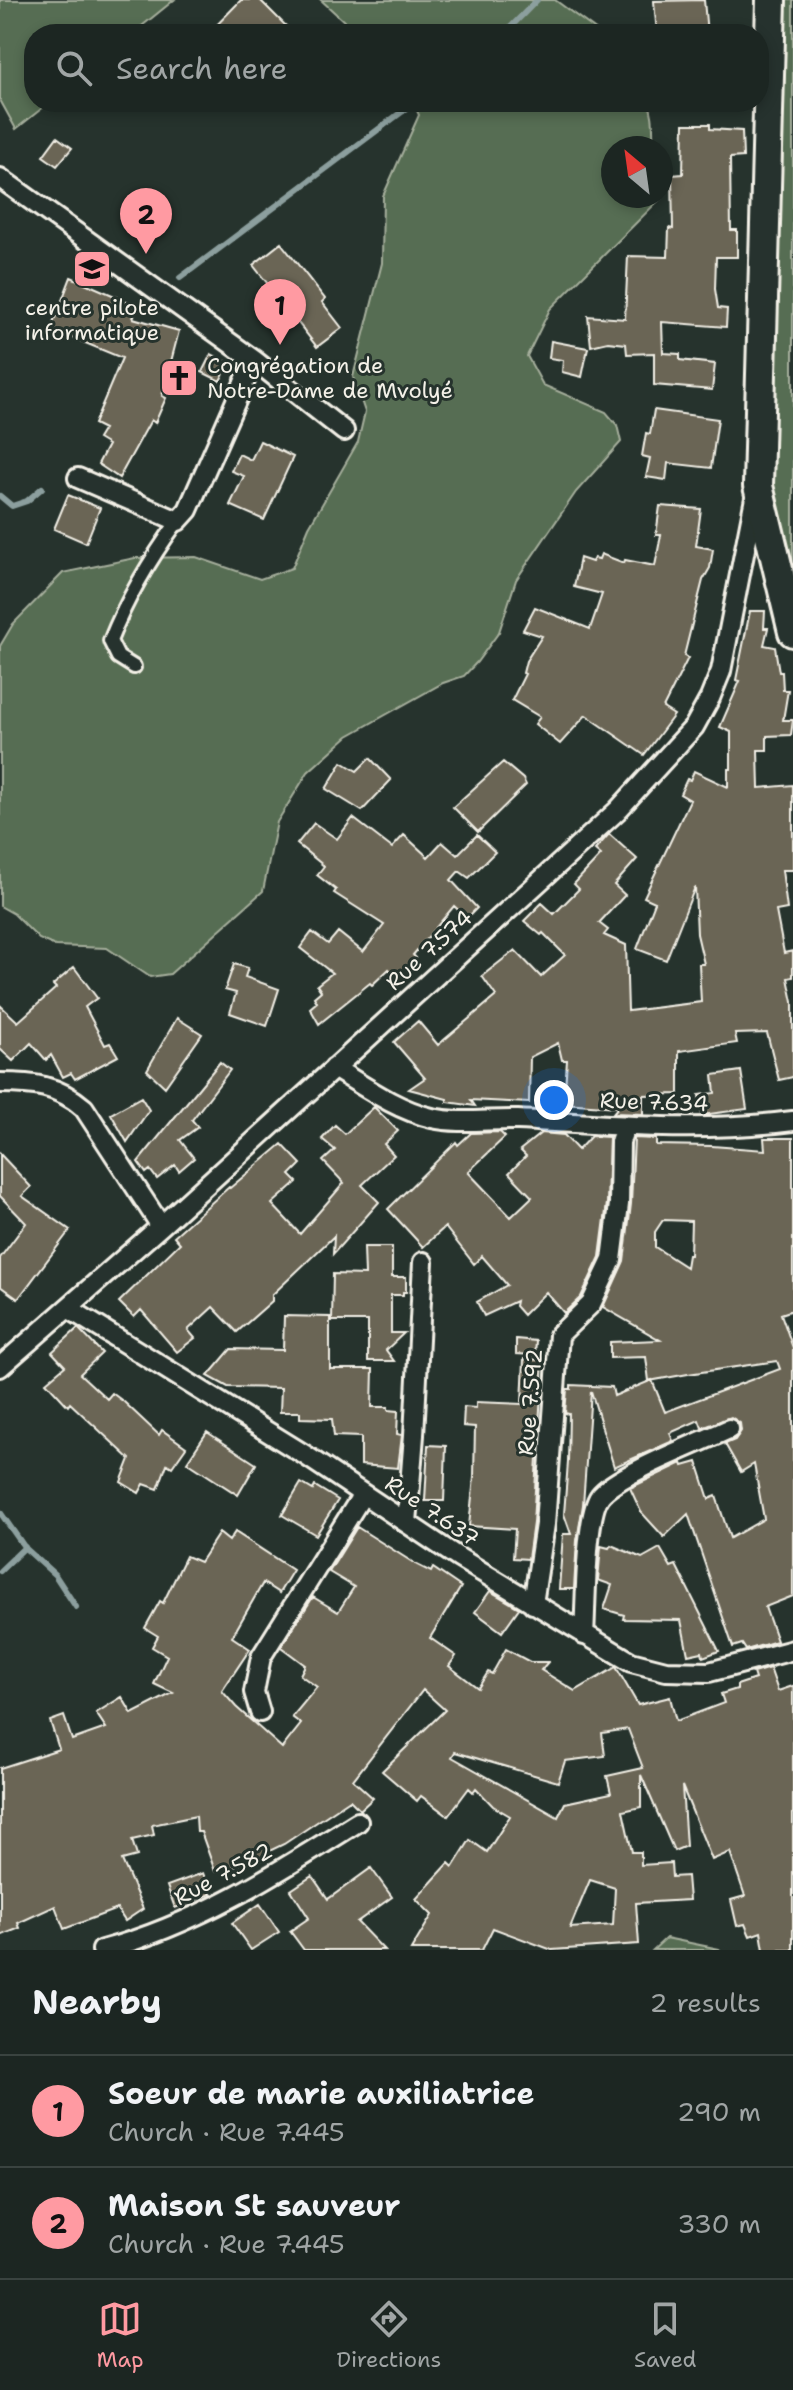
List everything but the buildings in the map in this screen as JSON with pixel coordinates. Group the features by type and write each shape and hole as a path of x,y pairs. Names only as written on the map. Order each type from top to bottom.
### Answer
{"main road":[{"path":"769,75 771,0"},
{"path":"768,112 758,486 793,632"}],"street":[{"path":"0,178 254,360 344,431"},
{"path":"134,667 118,657 110,641 131,595 157,550 188,510 254,360"},
{"path":"78,478 178,521"},
{"name":"Rue 7.574","path":"0,1367 161,1226 617,811 694,727 721,671 758,486"},
{"name":"Rue 7.634","path":"334,1068 390,1101 436,1119 689,1129 740,1128 793,1121"},
{"path":"0,1083 52,1088 69,1094 84,1108 161,1226"},
{"name":"Rue 7.592","path":"533,1604 545,1524 559,1335 591,1304 612,1260 619,1204 620,1142 625,1126"},
{"path":"407,1523 423,1262"},
{"name":"Rue 7.637","path":"68,1308 305,1455 533,1604 631,1662 666,1671 709,1672 793,1650"},
{"path":"584,1635 589,1552 598,1498 616,1481 729,1429"},
{"path":"260,1712 254,1692 261,1657 363,1494"},
{"name":"Rue 7.582","path":"102,1950 168,1929 212,1909 271,1878 358,1822"}],"green space":[{"path":"0,0 174,0 144,24 24,24 24,112 37,112 16,129 0,100"},
{"path":"321,0 555,0 587,24 347,24"},
{"path":"771,0 793,0 793,632 758,486"},
{"path":"418,112 651,112 653,136 601,136 601,208 651,208 550,309 527,356 543,385 606,412 617,425 621,442 576,492 516,580 499,632 477,662 464,676 443,683 348,736 308,772 277,822 263,891 170,974 150,977 107,948 55,946 39,939 14,914 0,906 0,646 13,624 63,573 135,558 196,557 260,579 292,568 309,527 358,442 365,412 353,377 382,263 383,196 419,115"},
{"path":"666,1938 719,1949 720,1950 653,1950"}],"waterway":[{"path":"514,24 537,0"},
{"path":"180,278 402,112"},
{"path":"0,496 12,506 27,501 42,488"},
{"path":"0,1512 25,1548 55,1575 76,1607"},
{"path":"0,1571 25,1547"}],"place":[{"name":"Maison St sauveur","path":"146,254"},
{"name":"centre pilote informatique","path":"92,269"},
{"name":"Soeur de marie auxiliatrice","path":"280,345"},
{"name":"Congrégation de Notre-Dame de Mvolyé","path":"179,378"}]}
